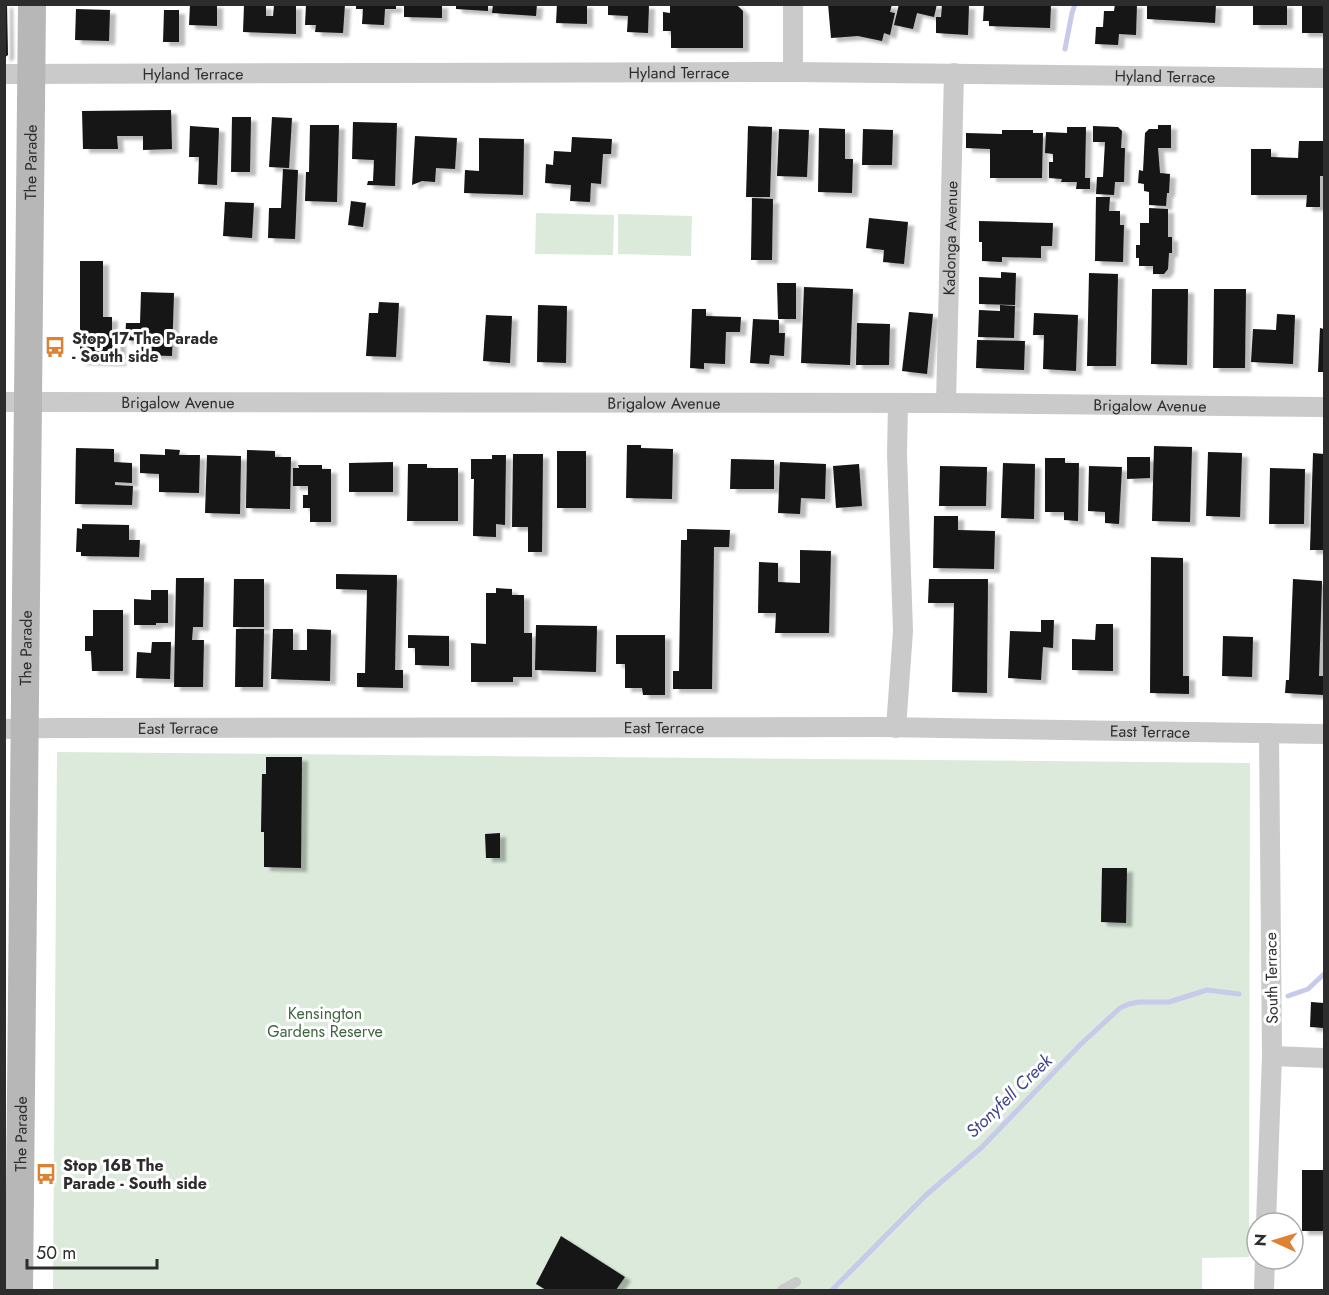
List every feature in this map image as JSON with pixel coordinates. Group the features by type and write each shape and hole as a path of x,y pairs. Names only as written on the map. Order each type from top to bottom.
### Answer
{"main road":[{"name":"The Parade","path":"19,1290 13,1054 18,74 32,4"}],"street":[{"path":"792,72 793,4"},
{"name":"Hyland Terrace","path":"18,74 792,72 1324,78"},
{"name":"Kadonga Avenue","path":"946,403 954,73"},
{"name":"Brigalow Avenue","path":"17,402 946,403 1324,407"},
{"path":"896,728 903,631 897,454 898,404"},
{"name":"East Terrace","path":"15,729 896,728 1324,734"},
{"name":"South Terrace","path":"1266,1211 1272,1056 1269,733"},
{"path":"1272,1056 1324,1058"},
{"path":"1264,1290 1265,1271"}],"lane":[{"path":"782,1290 796,1282"}],"green space":[{"path":"536,213 614,215 613,255 535,254"},
{"path":"618,214 692,216 691,256 618,254"},
{"name":"Kensington Gardens Reserve","path":"57,752 1250,763 1249,1211 1245,1211 1245,1257 1202,1258 1202,1290 53,1290"}],"building":[{"path":"4,4 7,4 8,55 4,58"},
{"path":"190,4 217,4 217,26 189,25"},
{"path":"306,4 345,4 343,33 315,32 316,25 305,25"},
{"path":"356,4 396,4 396,9 385,9 384,25 362,24 363,9 356,9"},
{"path":"404,4 442,4 442,18 404,17"},
{"path":"456,4 488,4 488,11 456,9"},
{"path":"493,4 537,4 536,16 492,13"},
{"path":"557,4 587,4 587,24 556,23"},
{"path":"670,4 736,4 743,11 743,48 671,48 671,31 663,31 663,12 670,13"},
{"path":"828,4 892,4 890,12 895,13 890,35 884,33 882,41 858,36 831,38"},
{"path":"899,4 937,4 934,17 917,13 913,29 894,25"},
{"path":"942,4 969,5 968,35 936,33 936,17 941,17"},
{"path":"984,4 1051,4 1050,28 989,26 989,21 983,21"},
{"path":"1115,4 1137,4 1136,35 1119,34 1118,45 1095,44 1096,27 1103,27 1104,11 1114,11"},
{"path":"1147,4 1216,4 1215,23 1147,19"},
{"path":"1253,4 1287,4 1287,25 1253,25"},
{"path":"1302,4 1324,4 1324,33 1302,33"},
{"path":"244,5 266,5 266,16 273,16 274,5 296,5 296,34 243,32"},
{"path":"608,5 649,5 648,33 627,32 628,16 608,15"},
{"path":"76,9 110,10 109,41 75,40"},
{"path":"164,10 179,10 179,42 163,42"},
{"path":"171,110 172,149 143,150 143,136 117,136 118,149 83,149 82,111"},
{"path":"232,117 251,117 250,172 231,172"},
{"path":"272,117 292,118 289,168 269,167"},
{"path":"353,122 397,123 395,186 367,185 368,181 373,181 374,160 352,159"},
{"path":"310,125 339,125 337,202 305,201 306,172 309,172"},
{"path":"1158,125 1171,125 1171,148 1158,148 1160,173 1170,174 1166,206 1149,205 1149,192 1144,191 1144,184 1138,183 1139,170 1143,171 1145,133 1149,129 1158,129"},
{"path":"190,126 219,128 217,185 198,184 199,157 189,157"},
{"path":"748,126 772,127 770,197 746,197"},
{"path":"1093,126 1118,127 1122,131 1121,148 1125,148 1124,182 1115,182 1114,195 1096,194 1097,177 1103,177 1105,142 1093,142"},
{"path":"1067,127 1086,127 1085,178 1090,178 1090,189 1076,189 1077,182 1061,182 1062,179 1049,178 1049,162 1053,162 1053,154 1045,153 1046,132 1067,133"},
{"path":"819,128 845,129 845,159 853,159 852,193 818,192"},
{"path":"779,129 809,130 807,177 777,176"},
{"path":"863,129 893,130 892,165 862,165"},
{"path":"1002,130 1033,130 1033,133 1043,133 1042,178 990,178 990,149 966,148 966,133 1002,134"},
{"path":"415,136 457,138 455,169 436,168 435,182 422,181 412,185"},
{"path":"572,137 612,139 611,154 603,154 601,184 591,183 590,202 570,201 571,185 545,183 546,164 553,165 554,151 571,152"},
{"path":"479,138 524,139 523,195 464,193 465,170 479,171"},
{"path":"1299,141 1324,141 1324,176 1320,176 1320,207 1306,207 1307,195 1251,195 1251,149 1271,149 1271,157 1298,158"},
{"path":"283,169 298,170 295,239 268,238 269,208 281,208"},
{"path":"1096,197 1110,197 1109,211 1120,211 1120,225 1124,225 1123,262 1095,261"},
{"path":"752,198 773,199 772,260 751,260"},
{"path":"351,201 366,203 363,227 348,225"},
{"path":"225,202 254,203 252,238 223,236"},
{"path":"1149,208 1168,209 1168,237 1172,237 1172,253 1169,253 1168,269 1164,274 1153,274 1153,266 1139,266 1139,258 1136,258 1136,245 1140,245 1140,223 1149,223"},
{"path":"869,218 908,222 904,264 883,262 884,250 866,248"},
{"path":"979,221 1053,223 1052,246 1041,246 1041,258 1002,257 1002,262 982,261"},
{"path":"80,261 103,261 103,317 112,317 112,336 120,336 120,362 80,361"},
{"path":"1001,272 1016,273 1015,305 979,304 979,277 1001,278"},
{"path":"1089,273 1118,274 1116,366 1087,366"},
{"path":"777,283 796,283 796,319 778,319"},
{"path":"804,287 853,289 850,365 801,363"},
{"path":"1152,289 1188,289 1187,365 1151,364"},
{"path":"1214,289 1246,289 1245,368 1213,368"},
{"path":"141,292 174,293 172,356 141,355 142,341 125,340 126,323 140,323"},
{"path":"379,302 399,303 396,357 366,356 369,313 378,313"},
{"path":"538,305 567,306 566,363 537,362"},
{"path":"1000,305 1015,306 1014,338 978,337 979,310 1000,311"},
{"path":"692,309 706,309 706,316 741,317 740,332 726,332 725,364 704,363 704,369 690,368"},
{"path":"909,312 933,314 927,374 902,371"},
{"path":"1034,313 1078,315 1076,371 1043,369 1044,335 1033,335"},
{"path":"1277,314 1295,315 1293,364 1251,362 1253,329 1276,330"},
{"path":"486,315 512,316 510,363 483,361"},
{"path":"753,319 779,320 779,333 785,333 784,356 770,355 769,364 750,363"},
{"path":"857,323 890,324 889,365 856,365"},
{"path":"1320,328 1324,329 1324,372 1318,372"},
{"path":"977,340 1025,341 1024,370 976,368"},
{"path":"627,445 673,449 672,499 626,498"},
{"path":"1154,446 1192,447 1190,522 1152,521"},
{"path":"76,448 114,449 114,462 132,463 132,483 115,482 115,485 133,486 132,505 75,504"},
{"path":"165,449 180,450 179,455 200,455 199,493 159,492 159,474 140,473 140,454 165,455"},
{"path":"247,450 275,451 275,457 291,457 290,509 246,508"},
{"path":"557,451 586,451 586,508 557,508"},
{"path":"1208,452 1242,453 1240,517 1206,516"},
{"path":"1313,453 1324,454 1324,550 1310,550"},
{"path":"513,454 543,454 542,552 528,552 528,527 512,527"},
{"path":"207,455 241,456 240,514 205,513"},
{"path":"492,455 506,455 505,525 496,524 496,537 473,536 474,479 471,479 471,459 492,459"},
{"path":"1127,457 1150,457 1150,478 1127,479"},
{"path":"1045,458 1065,458 1065,463 1079,463 1078,521 1064,520 1064,512 1045,512"},
{"path":"731,459 774,460 774,489 730,489"},
{"path":"393,462 393,492 349,492 349,463"},
{"path":"780,462 826,464 825,499 801,498 800,514 778,513"},
{"path":"1003,463 1035,464 1034,519 1001,518"},
{"path":"408,464 427,464 427,468 458,468 458,521 407,521"},
{"path":"859,464 862,506 836,508 833,466"},
{"path":"298,465 322,465 322,469 331,469 331,522 310,522 310,508 303,508 303,495 308,495 308,486 293,486 293,468 299,468"},
{"path":"940,466 987,467 986,506 939,506"},
{"path":"1089,466 1122,467 1119,524 1105,523 1105,512 1088,511"},
{"path":"1270,468 1305,469 1304,524 1269,524"},
{"path":"934,516 958,516 958,530 995,531 994,569 933,568"},
{"path":"82,524 129,525 129,540 140,540 139,557 81,556 81,552 76,552 77,528 82,529"},
{"path":"687,529 730,530 729,547 714,547 712,689 673,689 673,671 679,671 681,540 687,540"},
{"path":"800,550 831,551 829,633 775,633 776,613 758,613 759,562 778,563 778,582 800,583"},
{"path":"1151,557 1183,558 1183,676 1189,676 1189,694 1150,693"},
{"path":"336,574 397,575 395,670 403,670 403,688 357,687 357,673 365,673 367,590 336,589"},
{"path":"176,578 204,578 203,627 193,627 192,640 204,640 203,687 174,687"},
{"path":"234,579 264,579 264,627 233,627"},
{"path":"929,579 988,579 987,693 952,692 954,603 928,603"},
{"path":"1293,579 1322,581 1319,676 1324,676 1324,695 1285,693 1286,680 1289,680"},
{"path":"496,588 512,589 512,595 524,595 524,633 532,633 532,677 513,677 513,682 471,682 471,643 486,644 486,593 496,593"},
{"path":"151,590 168,590 168,623 134,625 134,599 151,600"},
{"path":"93,610 123,610 123,671 92,671 91,651 85,651 85,636 93,636"},
{"path":"1041,620 1054,620 1053,648 1043,647 1041,680 1008,678 1010,631 1041,632"},
{"path":"1096,624 1113,624 1113,671 1072,670 1072,639 1095,640"},
{"path":"536,625 597,626 596,672 535,670"},
{"path":"236,629 264,629 263,687 235,687"},
{"path":"273,629 293,629 293,650 307,650 307,629 331,630 330,681 271,679"},
{"path":"408,635 449,636 449,666 415,665 415,648 408,648"},
{"path":"616,635 665,635 665,695 643,695 642,688 625,688 625,664 616,664"},
{"path":"1223,636 1253,637 1252,677 1222,676"},
{"path":"152,642 171,642 170,679 136,678 137,652 151,653"},
{"path":"266,757 302,757 301,868 264,867 264,832 261,832 262,774 266,774"},
{"path":"500,833 500,858 486,858 485,834"},
{"path":"1102,868 1127,868 1126,923 1101,922"},
{"path":"1311,1002 1324,1003 1324,1028 1310,1027"},
{"path":"1302,1170 1324,1170 1324,1231 1305,1231 1305,1211 1302,1211"},
{"path":"561,1236 625,1277 616,1290 546,1290 536,1284"}],"waterway":[{"path":"1065,49 1075,4"},
{"name":"Stonyfell Creek","path":"1288,996 1308,989 1324,974"},
{"name":"Stonyfell Creek","path":"832,1290 926,1195 982,1147 1081,1044 1120,1008 1139,1002 1169,1002 1207,990 1239,994"}],"place":[{"name":"Stop 17 The Parade - South side","path":"55,347"},
{"name":"Stop 16B The Parade - South side","path":"46,1174"}]}
